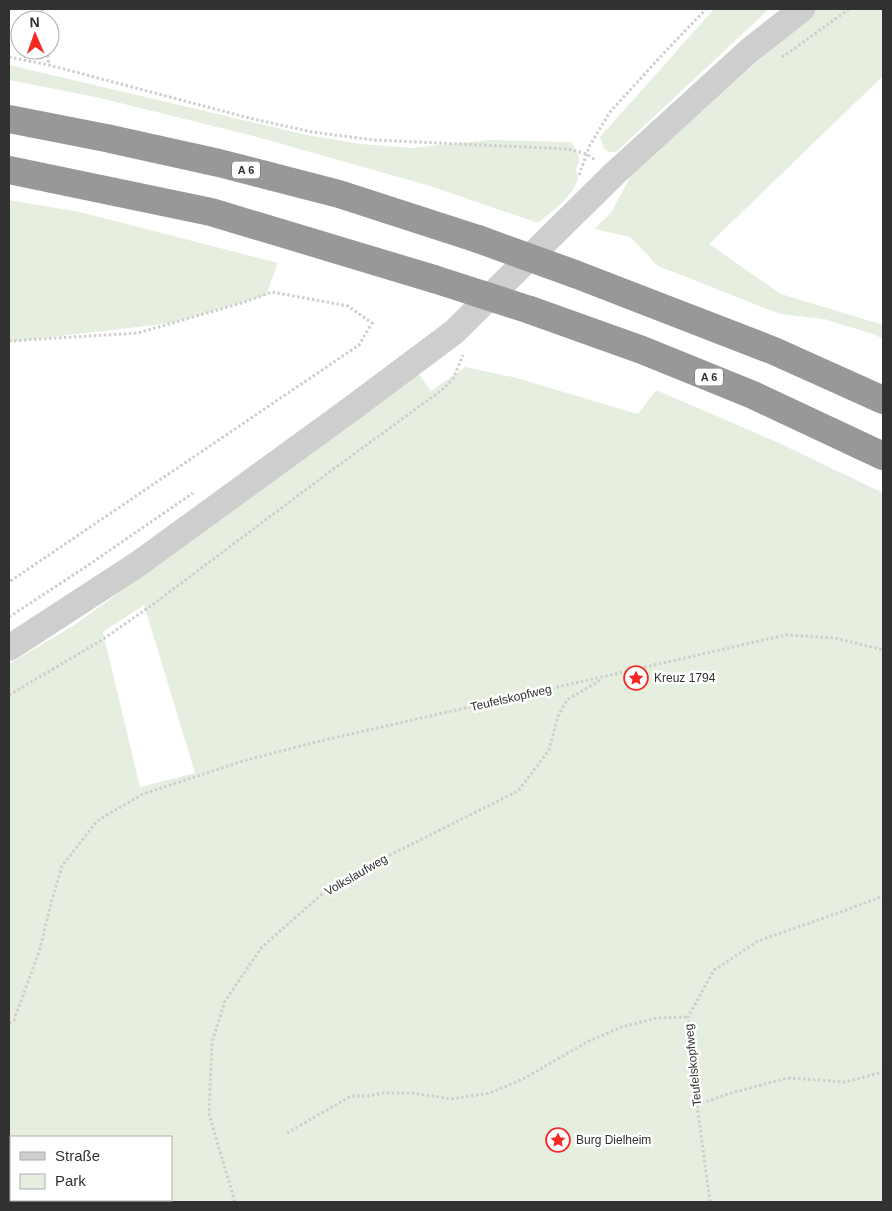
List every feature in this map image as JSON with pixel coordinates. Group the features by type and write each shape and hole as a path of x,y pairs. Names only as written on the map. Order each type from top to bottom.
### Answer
{"highway":[{"name":"A 6","path":"9,119 219,163 339,194 478,239 575,274 774,351 883,400"},
{"name":"A 6","path":"9,170 211,212 530,310 642,350 753,395 883,456"}],"street":[{"path":"9,648 138,564 454,332 621,168 750,50 802,9"}],"path":[{"path":"9,56 249,118 312,132 374,140 568,149 587,154 610,112 706,9"},
{"path":"48,60 49,65"},
{"path":"9,341 138,333 246,302 272,292 348,306 372,323 359,345 9,582"},
{"path":"9,695 102,640 152,605 442,390 453,378 465,349"},
{"path":"9,617 199,489"},
{"name":"Teufelskopfweg","path":"9,1023 14,1020 40,949 62,866 97,821 143,794 243,761 786,635 835,638 883,650"},
{"name":"Volkslaufweg","path":"235,1202 209,1114 212,1042 225,1001 257,955 262,948 329,888 390,855 518,791 549,750 558,716 567,700 606,677"},
{"name":"Teufelskopfweg","path":"710,1202 696,1105 688,1017 714,970 758,941 883,896"},
{"path":"287,1133 351,1096 412,1093 451,1099 490,1093 523,1079 589,1041 622,1027 657,1018 688,1017"},
{"path":"696,1105 731,1093 788,1078 846,1082 883,1072"}],"green space":[{"path":"714,9 769,9 616,152 606,150 600,137"},
{"path":"816,9 883,9 883,76 709,244 781,294 883,325 883,339 873,334 824,319 780,314 658,266 630,237 594,229 611,213 631,175"},
{"path":"9,65 307,135 361,144 411,148 490,140 571,142 579,156 576,169 578,179 573,190 561,204 538,223 430,186 257,137 96,97 9,80"},
{"path":"9,200 80,212 278,263 266,295 172,323 9,342"},
{"path":"465,367 513,377 638,414 656,390 779,443 883,493 883,1202 9,1202 9,664 76,624 418,373 431,391","holes":["144,605 195,773 140,787 103,632"]}],"place":[{"name":"Kreuz 1794","path":"636,678"},
{"name":"Burg Dielheim","path":"558,1140"}]}
